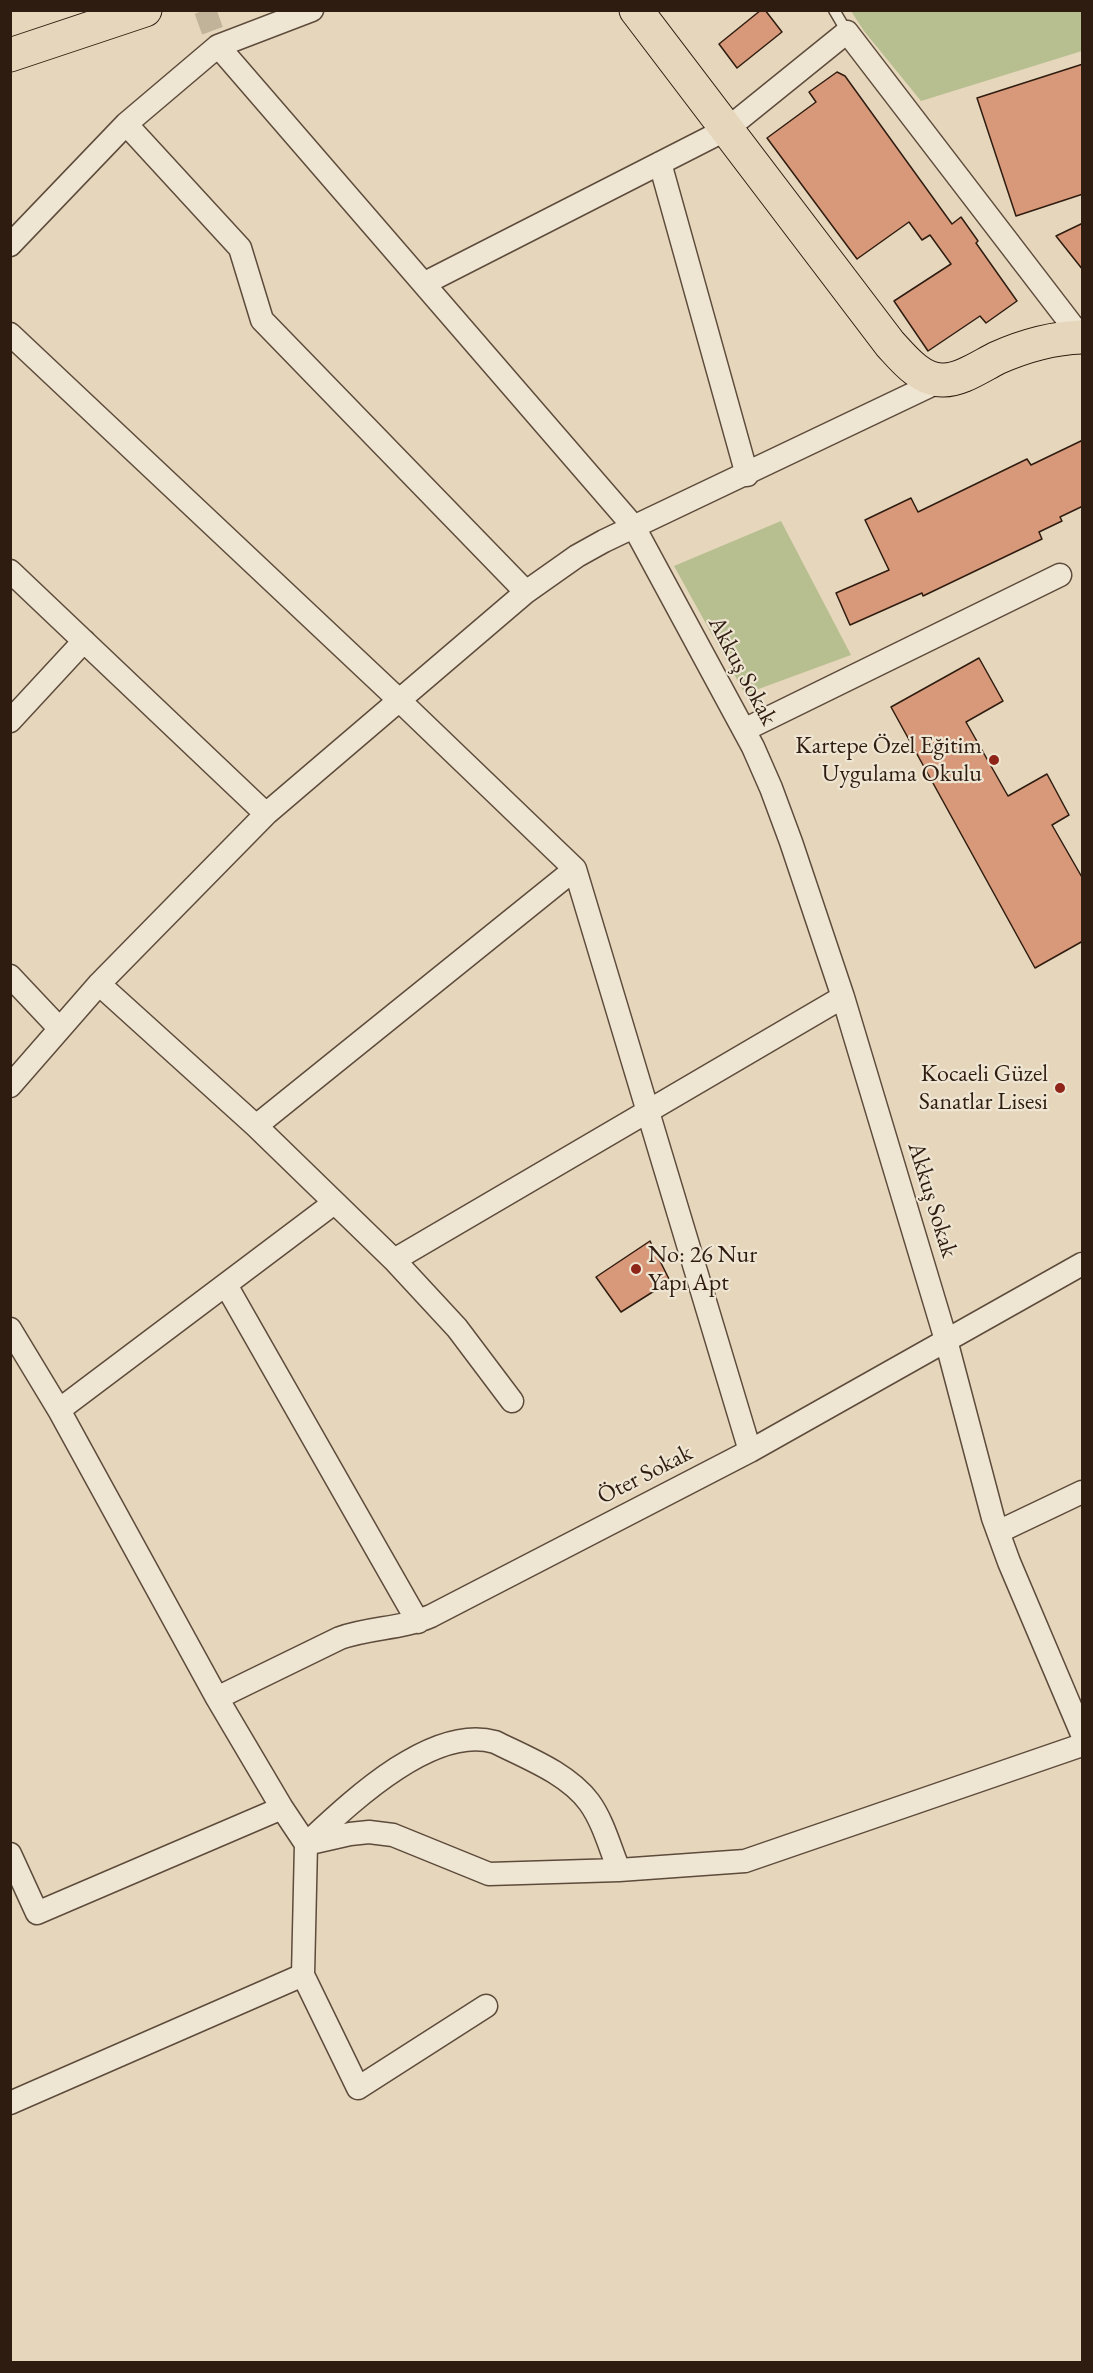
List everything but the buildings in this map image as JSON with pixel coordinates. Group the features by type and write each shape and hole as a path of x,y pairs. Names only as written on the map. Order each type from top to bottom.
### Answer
{"highway":[{"path":"10,55 145,10"},
{"path":"636,10 890,344 908,364 923,375 940,381 954,378 1021,349 1049,341 1082,337"}],"street":[{"path":"10,245 126,124 218,46 312,10"},
{"path":"425,283 727,129 847,32 1082,337"},
{"name":"Akkuş Sokak","path":"218,46 634,527 744,730 771,788 843,997 946,1340 998,1532 1082,1734"},
{"path":"126,124 240,248 262,320 526,592"},
{"path":"660,163 747,475"},
{"path":"10,334 575,869 750,1451"},
{"path":"10,1086 99,984 266,814 526,592 577,556 940,381"},
{"path":"10,571 266,814"},
{"path":"744,730 1060,575"},
{"path":"10,722 84,641"},
{"path":"256,1126 575,869"},
{"path":"10,976 59,1028"},
{"path":"99,984 256,1126 394,1260 457,1328 512,1401"},
{"path":"394,1260 843,997"},
{"path":"59,1410 334,1203"},
{"name":"Öter Sokak","path":"217,1698 360,1630 418,1622 750,1451 1083,1264"},
{"path":"226,1285 418,1622"},
{"path":"10,1329 59,1410 217,1698 306,1844 303,1975 358,2088 486,2006"},
{"path":"998,1532 1083,1492"},
{"path":"306,1844 369,1832 393,1835 489,1874 619,1870 745,1861 1082,1734"},
{"path":"306,1844 347,1806 414,1758 453,1742 484,1738 565,1779 588,1801 596,1814 619,1870"},
{"path":"10,1854 37,1913 282,1808"},
{"path":"10,2103 303,1975"}],"lane":[{"path":"834,10 847,32"}],"green space":[{"path":"851,11 1082,11 1082,51 921,101 864,31"},
{"path":"781,521 851,655 745,694 674,566"}],"tunnel":[{"path":"205,10 218,46"}],"place":[{"name":"Kartepe Özel Eğitim Uygulama Okulu","path":"994,760"},
{"name":"Kocaeli Güzel Sanatlar Lisesi","path":"1060,1088"},
{"name":"No: 26 Nur Yapı Apt","path":"636,1269"}]}
